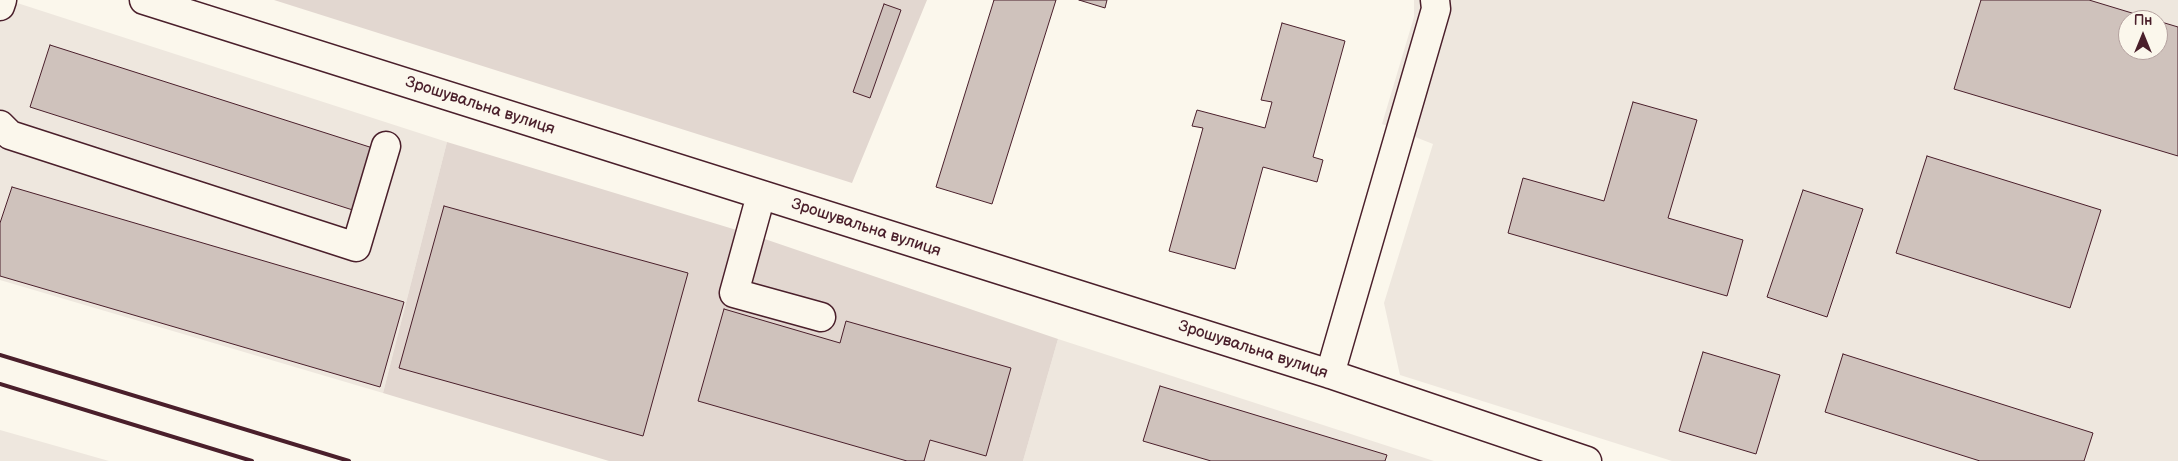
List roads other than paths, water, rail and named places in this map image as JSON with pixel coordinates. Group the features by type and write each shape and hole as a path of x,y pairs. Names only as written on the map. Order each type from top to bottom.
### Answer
{"street":[{"path":"0,6 2,0"},
{"name":"Зрошувальна вулиця","path":"144,0 1330,374 1587,461"},
{"path":"1330,374 1436,9 1435,0"},
{"path":"0,126 10,135 356,247 386,146"},
{"path":"761,195 734,293 821,317"}],"railway":[{"path":"0,355 349,461"},
{"path":"0,384 252,461"}]}
